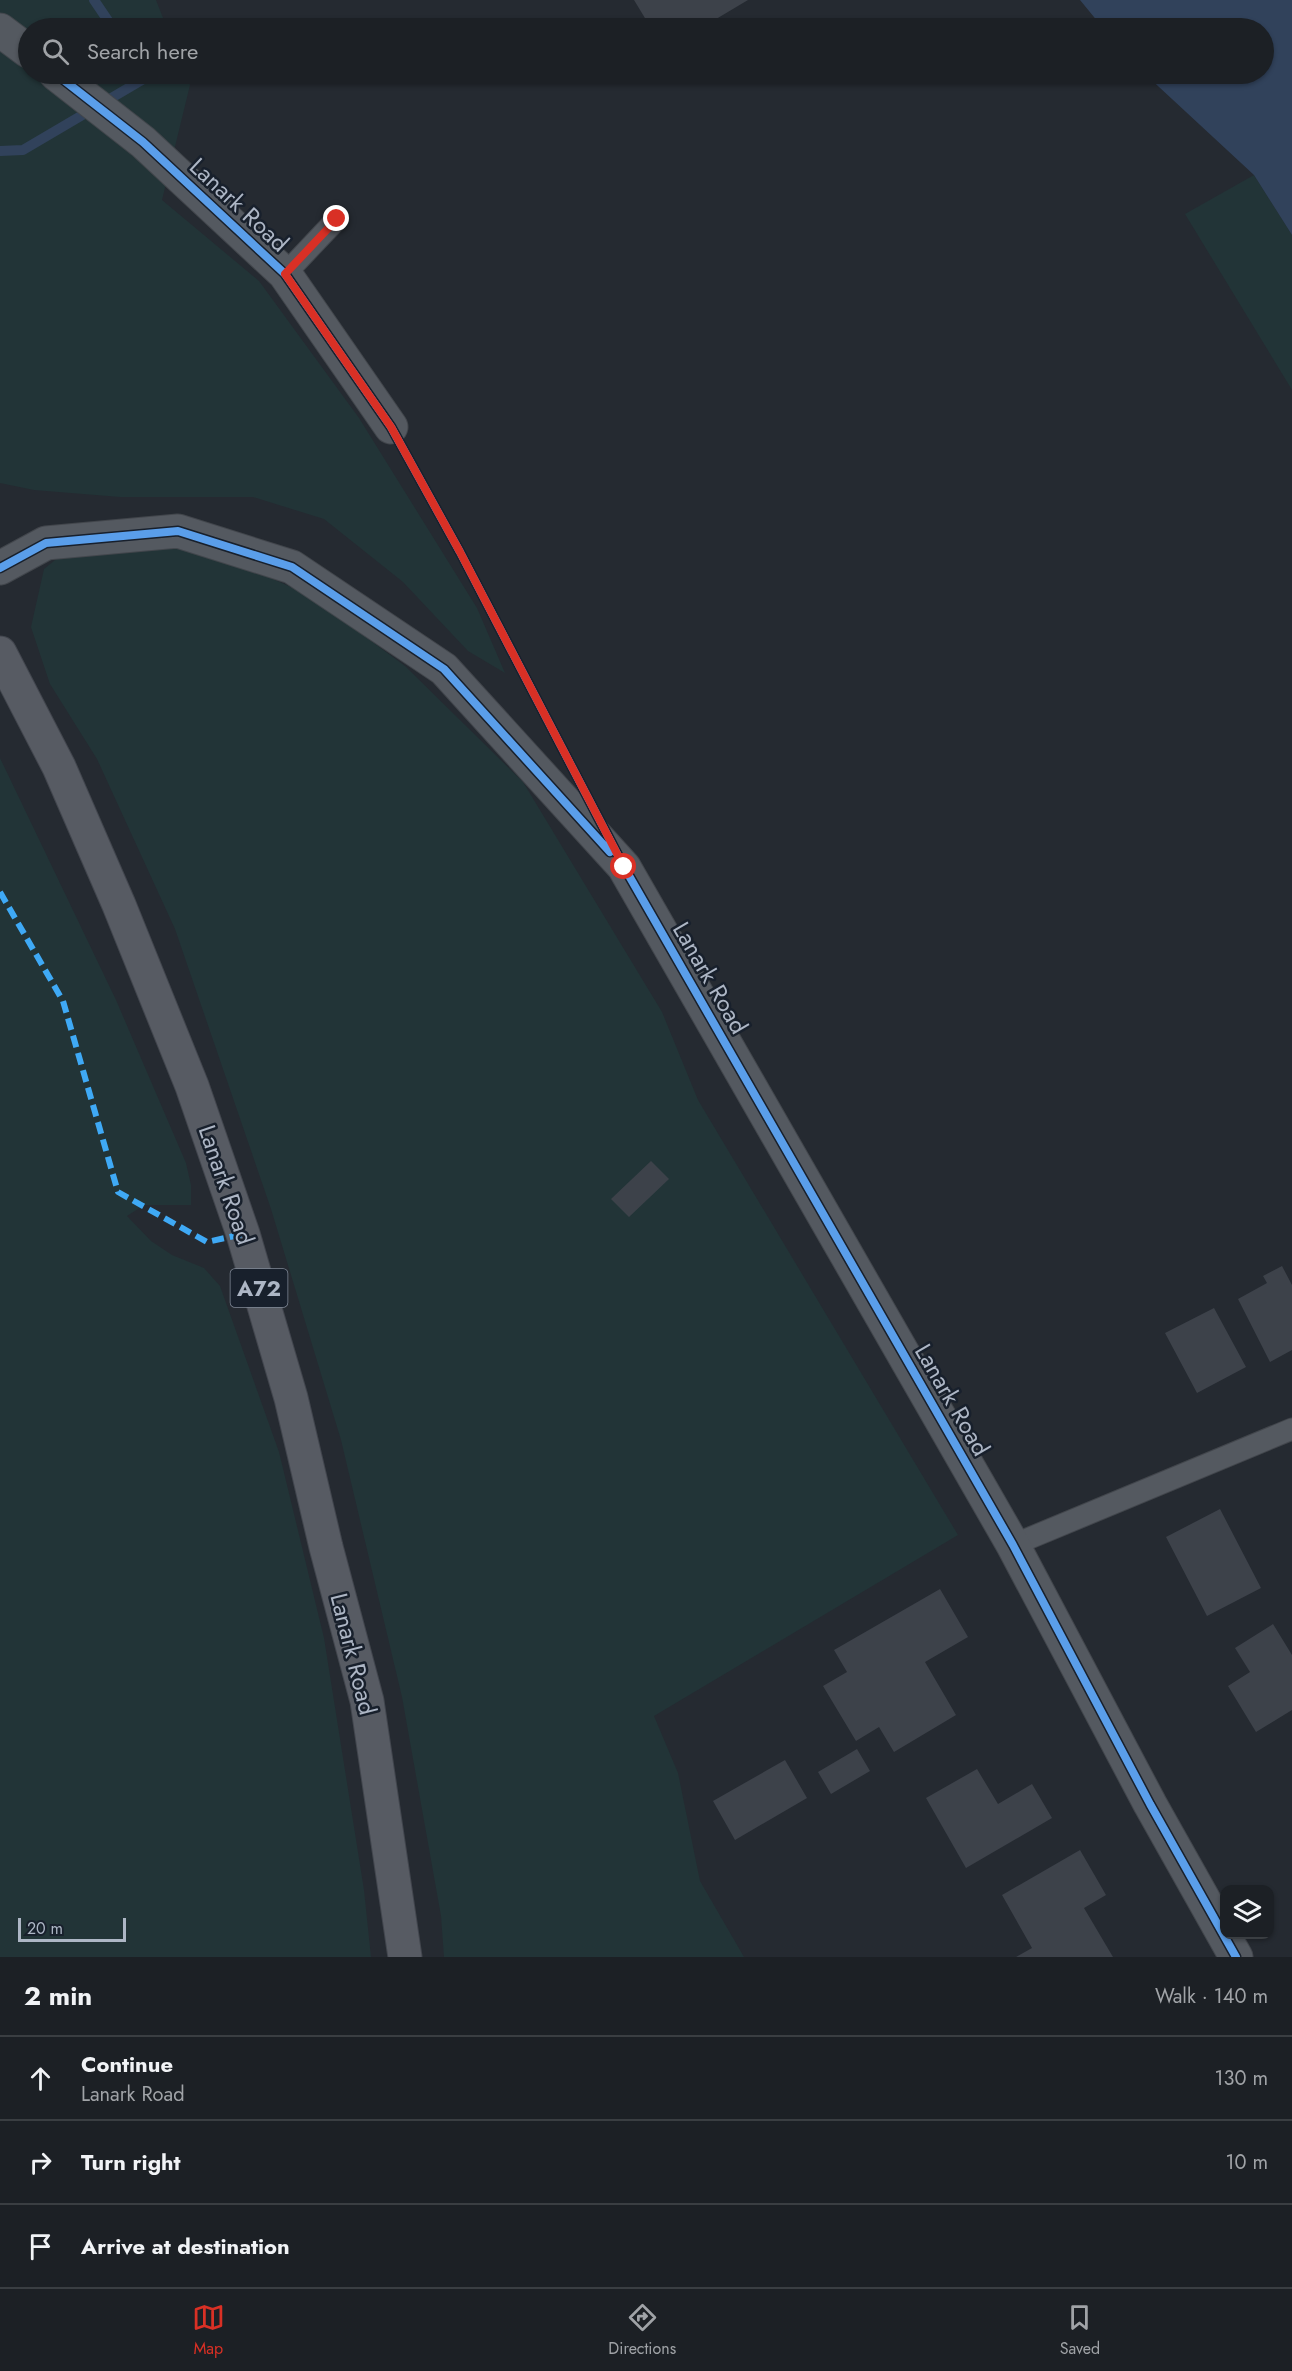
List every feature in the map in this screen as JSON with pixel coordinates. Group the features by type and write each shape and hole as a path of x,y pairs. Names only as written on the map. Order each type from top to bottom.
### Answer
{"main road":[{"name":"Lanark Road","path":"0,653 58,767 119,905 192,1086 243,1234 291,1398 326,1547 367,1701 405,1957"}],"street":[{"name":"Lanark Road","path":"69,84 142,142 285,274 391,427"},
{"name":"Lanark Road","path":"0,568 46,543 178,531 292,567 444,669 624,867 1013,1545 1150,1804 1236,1957"}],"lane":[{"path":"285,274 337,219"},
{"path":"1013,1545 1292,1429"}],"shaded area":[{"path":"0,0 156,0 163,18 18,18 18,84 190,84 162,200 259,281 359,418 477,608 505,673 468,651 403,582 324,519 253,497 120,497 34,490 0,483"},
{"path":"1254,175 1292,235 1292,390 1185,214"},
{"path":"168,544 250,569 309,595 405,666 523,782 662,1012 698,1100 958,1535 654,1716 678,1773 700,1881 744,1957 444,1957 441,1916 402,1697 341,1440 271,1209 175,929 97,759 50,684 31,627 44,569 65,552"},
{"path":"0,758 116,1000 186,1163 191,1185 191,1205 144,1205 127,1216 151,1241 172,1255 204,1268 220,1286 279,1452 324,1638 364,1890 371,1957 0,1957"}],"water":[{"path":"1080,0 1292,0 1292,235 1254,175 1156,84 1274,84 1274,18 1095,18"}],"building":[{"path":"634,0 748,0 718,18 645,18"},
{"path":"651,1161 669,1179 629,1217 611,1199"},
{"path":"1282,1266 1292,1285 1292,1350 1270,1362 1238,1299 1267,1283 1263,1276"},
{"path":"1214,1308 1246,1367 1197,1393 1165,1333"},
{"path":"1220,1509 1261,1588 1207,1616 1166,1537"},
{"path":"940,1589 968,1637 925,1662 956,1715 894,1752 879,1727 856,1741 823,1686 847,1672 834,1650"},
{"path":"1273,1624 1292,1655 1292,1710 1256,1732 1228,1686 1250,1672 1235,1648"},
{"path":"857,1749 870,1771 831,1794 818,1772"},
{"path":"785,1760 807,1798 735,1840 713,1801"},
{"path":"977,1769 998,1804 1032,1784 1052,1818 966,1868 926,1798"},
{"path":"1080,1850 1106,1895 1084,1908 1113,1957 1016,1957 1032,1948 1002,1895"}],"waterway":[{"path":"94,0 106,18"},
{"path":"0,151 23,150 135,84"}],"marked path":[{"path":"0,892 63,1001 118,1192 207,1242 243,1234"}],"cycle path":[{"path":"69,84 143,142 285,274 391,427 460,552 624,867 1013,1545 1150,1804 1236,1957"},
{"path":"0,568 46,543 178,531 292,567 444,669 610,852"}],"route":[{"path":"337,219 285,274 391,427 460,552 624,867"}]}
